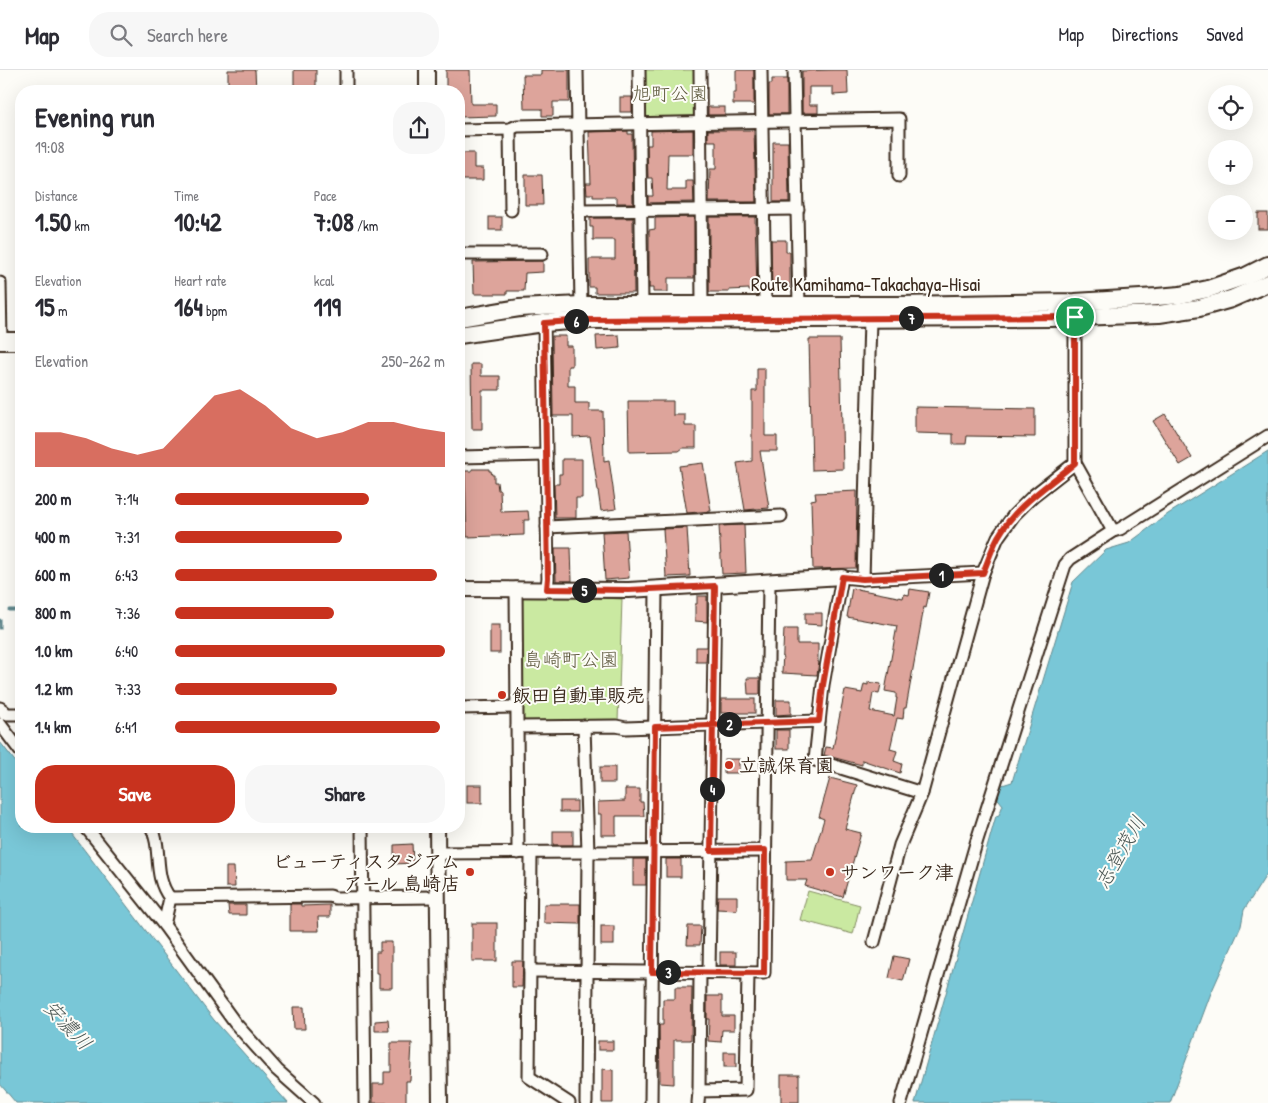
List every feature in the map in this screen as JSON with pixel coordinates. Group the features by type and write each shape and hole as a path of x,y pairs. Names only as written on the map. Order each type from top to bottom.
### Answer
{"main road":[{"name":"Route Kamihama-Takachaya-Hisai","path":"465,334 544,323 584,320 870,319 1075,309 1180,295 1224,284 1268,265"},
{"name":"Route Kamihama-Takachaya-Hisai","path":"465,317 518,308 581,305 799,305 1075,309 1159,314 1199,308 1231,299 1268,283"},
{"path":"0,341 15,341"}],"street":[{"path":"346,70 346,85"},
{"path":"427,70 427,85"},
{"path":"577,70 581,305"},
{"path":"639,70 642,305"},
{"path":"700,70 702,305"},
{"path":"761,70 765,305"},
{"path":"794,70 799,305"},
{"path":"465,130 578,124 899,119 899,176"},
{"path":"510,129 511,210"},
{"path":"579,211 798,209"},
{"path":"465,254 542,254"},
{"path":"0,283 0,341"},
{"path":"1075,309 1075,463 1113,531"},
{"path":"863,579 870,319"},
{"path":"544,323 547,589"},
{"path":"901,1103 977,840 1065,565 1070,559 1113,531 1120,530 1268,436"},
{"path":"465,457 546,455"},
{"path":"874,942 900,845 922,793 983,573 998,537 1014,515 1034,495 1075,463"},
{"path":"547,527 781,516"},
{"path":"465,589 516,588 603,591 769,583 842,577 863,579 983,573"},
{"path":"842,577 823,685 815,760 922,793"},
{"path":"530,971 764,973 769,583"},
{"path":"698,1103 711,851 715,586"},
{"path":"516,588 518,853"},
{"path":"651,1103 656,589"},
{"path":"465,708 517,707"},
{"path":"0,708 4,710 4,714 15,714"},
{"path":"517,727 655,727 819,721"},
{"path":"0,724 15,744"},
{"path":"584,726 588,852 586,1103"},
{"path":"90,833 164,925 235,1023 277,1070 314,1103"},
{"path":"154,833 158,869 162,884 170,898 164,925"},
{"path":"362,833 365,1103"},
{"path":"437,833 440,1103"},
{"path":"437,853 531,854 765,850"},
{"path":"531,854 529,1077 569,1103"},
{"path":"170,898 438,897"},
{"path":"698,1091 746,1090 748,973"}],"green space":[{"name":"旭町公園","path":"643,70 696,70 697,113 692,117 648,117 643,113"},
{"name":"島崎町公園","path":"524,594 622,599 618,722 525,722 522,720 521,597"},
{"path":"808,891 860,905 853,934 800,920"}],"water":[{"name":"志登茂川","path":"1268,451 1268,872 1244,910 1241,926 1211,993 1170,1103 915,1103 996,816 999,815 1003,805 995,795 999,786 1012,782 1073,582 1106,550 1129,543 1168,514"},
{"name":"安濃川","path":"0,742 15,761 15,833 71,833 214,1020 288,1103 16,1103 0,1084"}],"building":[{"path":"228,70 255,70 256,85 228,85"},
{"path":"294,70 316,70 316,85 294,85"},
{"path":"446,70 470,70 471,104 496,104 496,116 465,117 465,85 446,85"},
{"path":"541,70 569,70 569,102 553,102 553,116 542,116 542,109 524,109 523,75 541,75"},
{"path":"736,70 754,70 754,104 733,104 733,93 736,93"},
{"path":"847,70 848,94 833,95 833,87 809,87 809,105 818,105 818,113 802,113 802,71"},
{"path":"772,79 787,79 787,114 769,114 769,84 772,84"},
{"path":"620,97 632,97 632,112 620,112"},
{"path":"708,107 725,107 725,115 708,115"},
{"path":"693,130 693,154 668,154 667,190 686,190 686,181 693,181 694,202 648,203 648,196 653,196 652,178 648,178 647,145 651,145 651,131"},
{"path":"708,130 754,130 756,202 709,202 710,169 716,169 716,141 708,141"},
{"path":"628,131 628,134 632,134 633,203 617,203 617,197 593,197 593,194 587,194 586,183 591,183 589,132"},
{"path":"773,142 788,142 789,202 773,202"},
{"path":"465,153 474,153 474,168 483,168 483,180 465,180"},
{"path":"525,175 542,175 543,205 525,205"},
{"path":"1258,213 1268,213 1268,229 1258,229"},
{"path":"489,217 502,217 502,230 489,230"},
{"path":"694,217 694,278 668,278 668,292 653,292 653,288 649,288 649,230 655,229 655,218"},
{"path":"709,217 755,217 757,291 749,291 749,289 709,292"},
{"path":"590,218 633,218 634,293 595,293 595,287 589,287 589,259 615,259 615,240 593,240 593,227 590,227"},
{"path":"771,240 786,240 786,252 790,252 790,288 772,289"},
{"path":"543,261 543,272 525,273 524,291 507,291 507,294 474,294 473,262"},
{"path":"619,335 620,348 597,350 596,336"},
{"path":"552,336 566,336 566,346 572,346 572,366 568,366 568,386 575,386 575,403 589,403 589,411 603,411 604,461 609,460 616,509 601,511 590,436 573,437 573,416 553,416"},
{"path":"809,339 840,339 843,469 812,470"},
{"path":"471,364 481,364 481,376 500,376 500,390 482,390 482,429 472,429"},
{"path":"757,368 765,368 765,436 777,436 777,451 760,451 769,508 745,510 737,463 752,461 752,391 757,391"},
{"path":"628,401 673,401 673,415 685,415 685,426 696,426 696,448 683,448 679,451 629,452"},
{"path":"915,407 1035,409 1035,437 967,436 966,444 953,444 953,434 915,433"},
{"path":"1165,414 1192,458 1180,465 1153,421"},
{"path":"562,459 582,459 582,498 576,498 576,518 555,518 554,484 559,484 559,474 562,474"},
{"path":"703,463 711,511 687,513 679,466"},
{"path":"472,469 489,469 492,475 494,475 494,482 497,482 498,490 500,490 501,512 528,511 529,520 524,520 524,535 467,537 465,471 472,471"},
{"path":"857,491 856,568 813,569 811,500 816,499 815,493"},
{"path":"744,525 746,573 722,574 719,526"},
{"path":"687,528 690,576 666,577 663,529"},
{"path":"626,531 629,578 605,580 602,532"},
{"path":"555,548 571,548 572,581 556,581"},
{"path":"852,588 903,598 904,594 909,595 910,589 929,592 926,608 924,607 906,708 904,708 903,719 897,718 890,749 897,751 894,761 902,764 900,773 862,760 862,765 824,755 826,747 833,748 845,690 862,693 864,684 868,685 868,682 881,684 879,694 873,693 870,711 894,716 896,693 885,691 897,626 847,617"},
{"path":"697,596 707,596 707,622 695,621"},
{"path":"805,613 822,613 822,625 805,624"},
{"path":"490,625 500,625 500,653 490,653"},
{"path":"784,629 797,629 797,644 818,644 819,662 817,675 782,673"},
{"path":"696,647 707,647 706,662 696,662"},
{"path":"747,678 760,678 760,694 748,694"},
{"path":"721,699 755,699 755,713 721,713"},
{"path":"776,700 791,700 791,714 776,715"},
{"path":"776,730 789,730 789,749 776,749"},
{"path":"724,759 739,759 739,773 724,773"},
{"path":"600,767 615,767 615,783 600,783"},
{"name":"サンワーク津","path":"830,778 857,785 845,829 861,833 843,897 805,886 807,880 786,880 786,861 812,860 824,819 819,817"},
{"path":"467,785 482,785 482,803 467,803"},
{"path":"625,789 640,789 640,802 643,802 644,816 616,816 616,835 601,835 601,814 598,814 598,802 625,801"},
{"path":"560,801 577,801 577,812 560,812"},
{"path":"553,831 573,831 573,845 553,845"},
{"path":"412,844 413,863 394,864 394,845"},
{"path":"633,859 646,859 646,885 633,885"},
{"path":"666,859 681,859 681,877 666,877"},
{"path":"226,867 234,867 235,887 226,887"},
{"path":"718,896 737,896 737,910 717,909"},
{"path":"290,904 301,904 301,906 330,905 330,917 318,917 319,931 290,931"},
{"path":"544,904 580,904 580,924 544,923"},
{"path":"228,905 246,905 246,915 229,915"},
{"path":"472,923 497,923 497,961 472,961"},
{"path":"601,926 614,926 614,945 601,945"},
{"path":"688,926 701,926 700,945 687,945"},
{"path":"380,942 392,942 392,988 379,988 379,973 376,973 376,952 380,952"},
{"path":"720,952 736,952 736,965 720,965"},
{"path":"894,956 909,959 903,981 889,978"},
{"path":"512,961 523,961 522,987 512,987"},
{"path":"675,987 692,987 691,1040 674,1040 674,1084 660,1083 659,1025 663,1025 663,999 675,999"},
{"path":"707,996 722,996 722,1016 734,1016 734,1030 722,1030 721,1042 708,1041"},
{"path":"293,1007 304,1007 305,1029 294,1029"},
{"path":"388,1020 389,1031 375,1031 375,1021"},
{"path":"598,1041 613,1041 613,1050 598,1050"},
{"path":"391,1043 412,1043 410,1081 406,1081 406,1103 373,1103 373,1084 384,1084 384,1072 391,1072"},
{"path":"724,1052 736,1052 736,1067 724,1067"},
{"path":"602,1069 613,1070 613,1103 602,1103"},
{"path":"781,1075 799,1075 799,1102 781,1102"}],"waterway":[{"path":"9,610 15,610"},
{"path":"0,620 0,628"}],"place":[{"name":"飯田自動車販売","path":"502,695"},
{"name":"立誠保育園","path":"729,765"},
{"name":"ビューティスタジアム アール 島崎店","path":"470,872"},
{"name":"サンワーク津","path":"830,872"}],"route":[{"path":"1075,317 584,320 544,323 547,589 603,591 715,586 713,725 711,851 765,850 764,973 652,972 655,727 713,725 819,721 823,685 842,577 863,579 983,573 998,537 1014,515 1034,495 1075,463 1075,317"}]}
